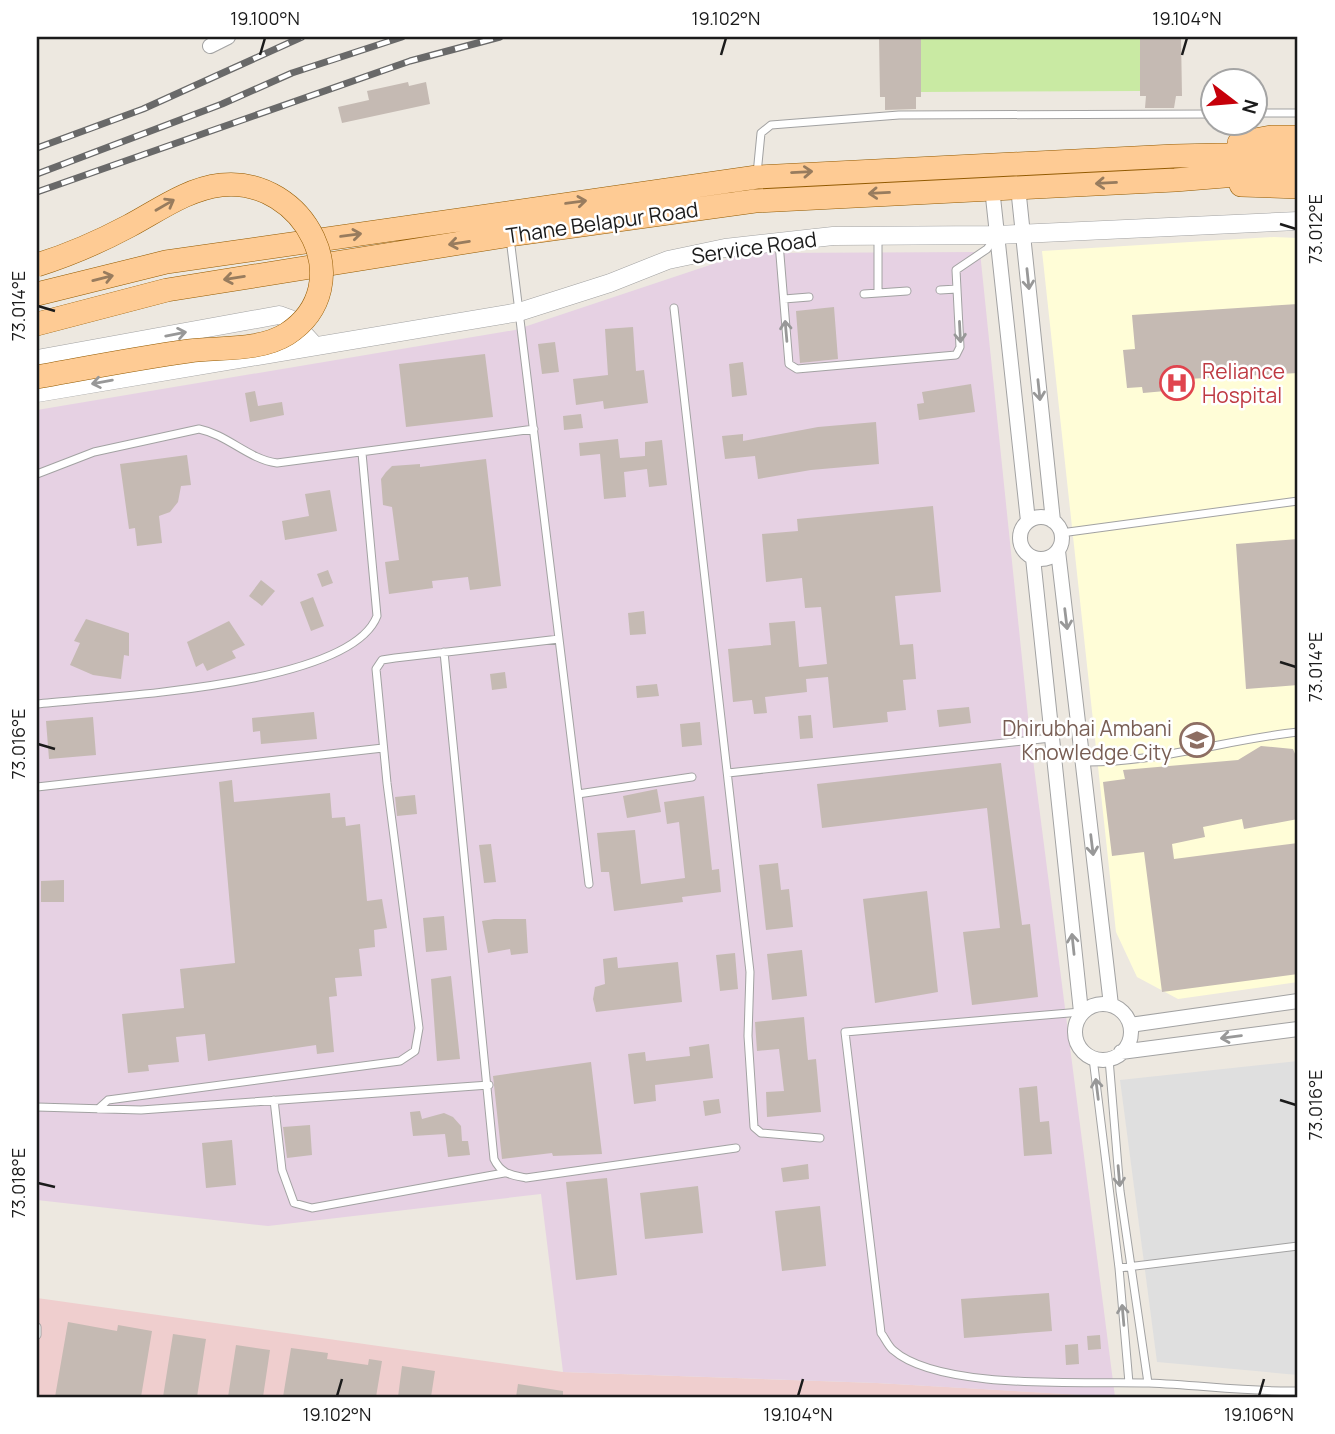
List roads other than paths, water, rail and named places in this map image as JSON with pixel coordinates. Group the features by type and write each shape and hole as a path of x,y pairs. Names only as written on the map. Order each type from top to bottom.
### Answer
{"main road":[{"path":"1174,156 1271,137 1298,137"},
{"path":"1175,180 1273,162 1298,153"},
{"name":"Thane Belapur Road","path":"37,294 166,262 757,177 1174,156"},
{"path":"1174,156 1273,162 1298,170"},
{"name":"Thane Belapur Road","path":"37,324 167,290 510,235 791,197 1175,180"},
{"path":"1175,180 1298,187"},
{"path":"37,265 73,254 177,198 218,185 235,184 269,191 299,213 318,250 321,279 316,297 307,313 288,333 265,343 190,351 37,377"}],"street":[{"path":"210,46 228,37"},
{"path":"1018,187 1111,1005"},
{"path":"992,188 1028,521 1021,541 1023,548 1033,558 1081,1012 1076,1037 1085,1053 1093,1058 1298,1028"},
{"name":"Service Road","path":"37,393 519,312 610,283 668,260 725,248 833,236 997,235 1298,221"},
{"path":"37,359 279,315 290,319 314,345"},
{"path":"1028,521 1041,517 1057,527"},
{"path":"1033,558 1047,559 1058,551"},
{"path":"1130,1025 1298,1001"},
{"path":"1081,1012 1096,1005 1111,1005 1119,1010 1130,1025 1129,1040 1115,1056"}],"lane":[{"path":"1268,113 1298,113"},
{"path":"757,177 761,133 771,125 900,115 1198,114"},
{"path":"510,235 589,884"},
{"path":"779,242 789,364 797,369 956,355 960,347 958,268 987,249 997,235"},
{"path":"878,236 878,293"},
{"path":"940,290 957,289"},
{"path":"864,294 907,291"},
{"path":"783,299 809,297"},
{"path":"674,308 750,972 748,1036 754,1127 761,1133 820,1138"},
{"path":"37,474 94,452 200,429 210,431 269,462 362,453 534,429"},
{"path":"37,704 235,682 307,666 364,636 377,616 362,453"},
{"path":"1057,527 1298,501"},
{"path":"98,1109 108,1100 400,1061 415,1051 418,1018 383,748 376,669 382,660 559,639"},
{"path":"444,652 489,1085 494,1159 504,1173"},
{"path":"1082,762 1147,760 1248,738 1298,732"},
{"path":"727,773 1051,738"},
{"path":"37,787 383,748"},
{"path":"578,794 692,778"},
{"path":"1081,1012 845,1032 881,1333 892,1349 909,1361 952,1374 1005,1381 1148,1383 1298,1391"},
{"path":"1115,1056 1120,1191 1148,1383"},
{"path":"1093,1058 1119,1268 1129,1383"},
{"path":"37,1107 141,1110 489,1085"},
{"path":"274,1100 282,1170 294,1203 312,1208 504,1173 526,1178 736,1148"},
{"path":"1119,1268 1298,1246"},
{"path":"37,1327 37,1335"}],"railway":[{"path":"37,148 143,109 302,37"},
{"path":"37,174 222,104 292,73 402,37"},
{"path":"37,192 410,61 500,37"}],"place":[{"name":"Reliance Hospital","path":"1177,383"},
{"name":"Dhirubhai Ambani Knowledge City","path":"1197,740"}]}
